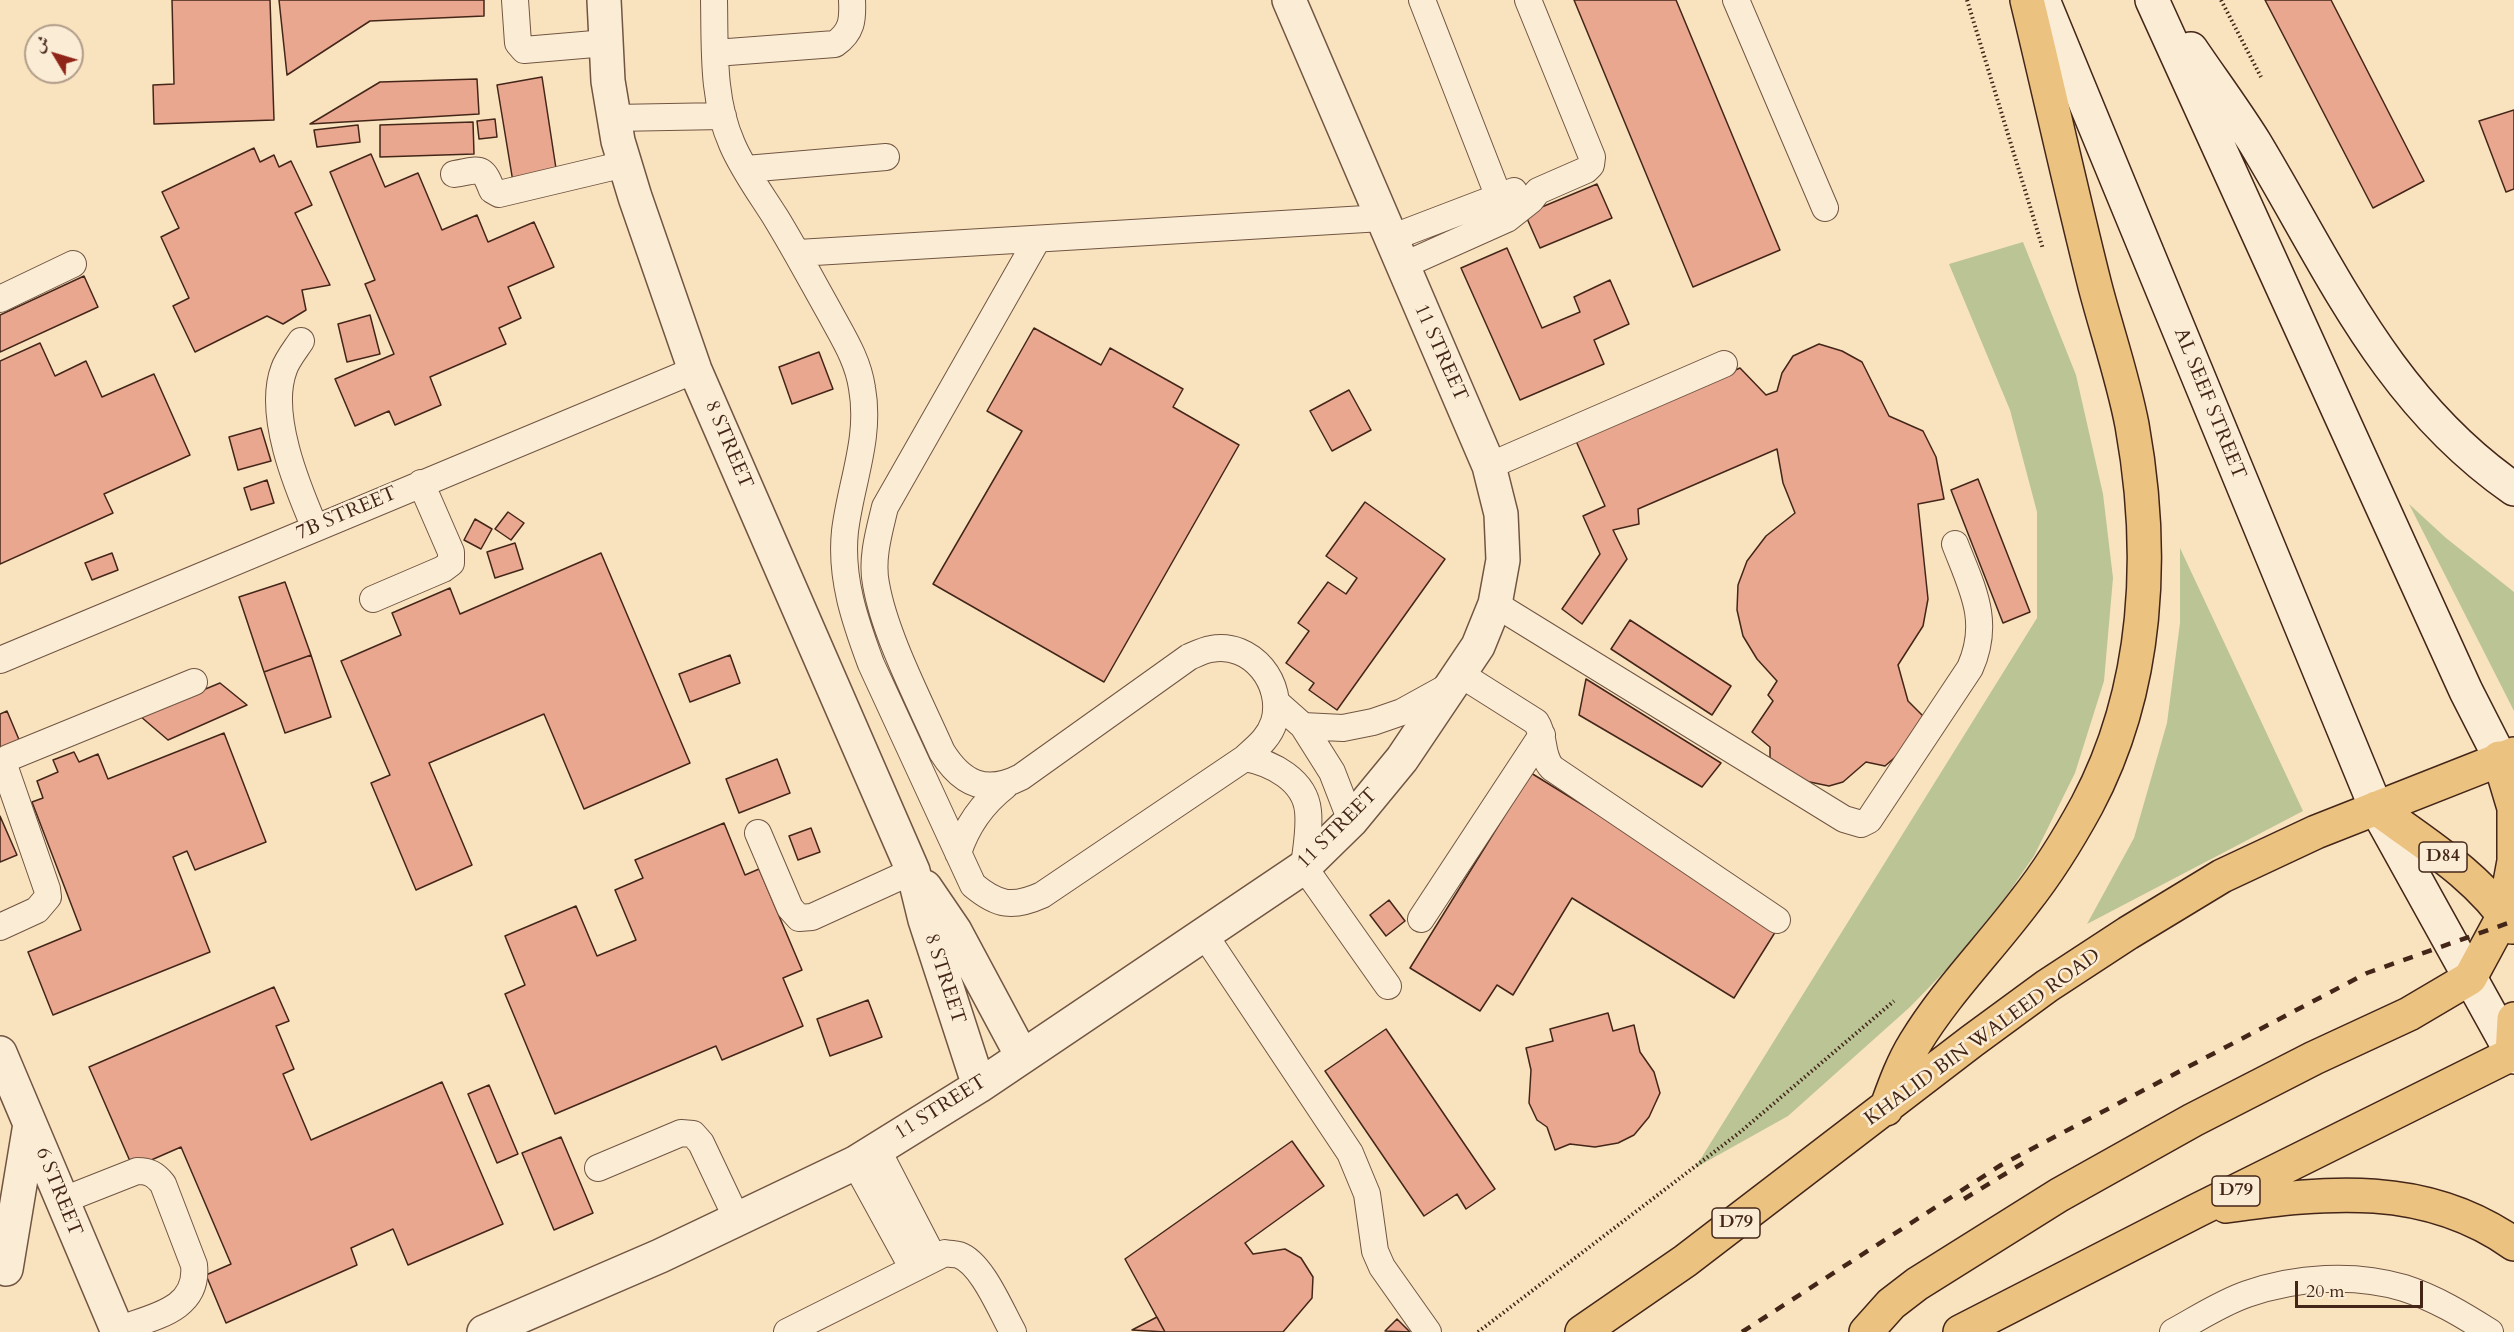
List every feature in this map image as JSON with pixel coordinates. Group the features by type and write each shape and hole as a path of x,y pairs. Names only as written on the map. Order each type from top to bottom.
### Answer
{"main road":[{"path":"1886,1109 1913,1047 1933,1015 2027,899 2087,804 2118,730 2132,685 2142,620 2146,544 2142,489 2131,422 2095,285 2027,0"},
{"path":"1866,1332 1891,1304 1917,1284 2059,1195 2193,1120 2313,1058 2409,1014 2470,978 2509,922 2514,861 2514,808 2509,766"},
{"name":"KHALID BIN WALEED ROAD","path":"1582,1332 1685,1261 2047,986 2128,933 2222,876 2316,832 2376,808 2509,766"},
{"name":"D84","path":"2376,808 2456,867 2509,922"},
{"path":"2513,1054 2514,1019"},
{"name":"D79","path":"1960,1332 2198,1210 2513,1054"},
{"path":"2198,1210 2297,1196 2351,1193 2409,1199 2461,1216 2514,1244"}],"street":[{"name":"8 STREET","path":"604,0 614,118 625,164 695,370 913,871 925,920 979,1086"},
{"name":"11 STREET","path":"484,1332 660,1256 866,1156 979,1086 1304,867 1351,821 1402,759 1478,646 1495,604 1503,560 1501,514 1490,466 1289,0"},
{"name":"AL SEEF STREET","path":"2043,0 2376,808"},
{"path":"2152,0 2466,691 2509,766"},
{"path":"2159,0 2254,142 2364,332 2404,388 2440,428 2514,489"},
{"name":"D84","path":"2376,808 2513,1054"},
{"name":"8 STREET","path":"913,871 942,910 1022,1056"},
{"name":"6 STREET","path":"0,1053 117,1331"},
{"path":"6,1269 30,1124"}],"lane":[{"path":"515,0 519,43 524,50 606,43"},
{"path":"714,0 716,84 732,144 798,254 850,349 862,387 865,426 860,465 845,531 844,570 850,601 871,664 958,853 973,885 988,897 1006,904 1025,903 1042,895 1245,758 1264,741 1274,724 1277,704 1271,680 1257,661 1236,650 1212,648 1189,657 1021,777 1005,786 980,809 963,837 958,853"},
{"path":"715,53 835,44 846,37 852,26 852,0"},
{"path":"1422,0 1498,195"},
{"path":"1392,241 1498,195 1520,190 1538,191 1586,170 1591,165 1592,157 1528,0"},
{"path":"1736,0 1825,208"},
{"path":"614,118 723,116"},
{"path":"746,169 886,157"},
{"path":"453,174 483,172 489,177 492,190 499,194 625,164"},
{"path":"798,254 1037,240 1392,241 1507,219 1531,201 1538,191"},
{"path":"1005,786 985,786 967,779 952,768 942,752 885,619 875,583 876,544 885,507 1037,240"},
{"path":"0,298 73,264"},
{"path":"300,341 283,370 280,411 282,432 290,462 315,528"},
{"path":"1490,466 1724,364"},
{"name":"7B STREET","path":"0,660 695,370"},
{"path":"373,599 443,569 451,562 451,552 421,483"},
{"path":"1495,604 1844,819 1861,824 1869,820 1970,668 1978,650 1981,629 1978,608 1954,544"},
{"path":"1303,726 1343,728 1373,722 1402,712 1457,679 1536,723 1542,735 1545,757 1552,768 1777,920"},
{"path":"0,927 37,910 48,897 6,769 6,761 12,756 194,682"},
{"path":"1277,704 1303,726 1332,772 1351,821"},
{"path":"1421,919 1542,735"},
{"path":"1245,758 1262,761 1276,767 1301,791 1308,808 1304,867 1388,986"},
{"path":"758,832 790,908 799,918 812,917 913,871"},
{"path":"1204,934 1350,1154 1367,1194 1375,1251 1382,1267 1428,1332"},
{"path":"598,1168 681,1133 693,1134 701,1143 737,1219"},
{"path":"866,1156 922,1262"},
{"path":"61,1201 137,1171 148,1171 157,1176 163,1184 194,1265 196,1278 192,1291 183,1302 171,1309 117,1331"},
{"path":"787,1332 922,1262 945,1253 960,1255 973,1263 1013,1332"},
{"path":"2174,1332 2246,1294 2297,1281 2351,1278 2404,1288 2453,1309 2490,1332"}],"green space":[{"path":"2023,242 2076,375 2103,494 2113,578 2104,681 2075,773 2034,856 1977,938 1910,1007 1788,1116 1695,1168 2037,618 2037,512 2010,410 1949,264"},
{"path":"2409,504 2446,538 2514,592 2514,711"},
{"path":"2180,548 2303,811 2087,924 2134,838 2167,723 2180,623"}],"building":[{"path":"172,0 270,0 274,120 154,124 153,85 174,84"},
{"path":"279,0 484,0 484,16 370,21 287,75"},
{"path":"1574,0 1676,0 1780,250 1693,287"},
{"path":"2265,0 2331,0 2424,181 2373,208"},
{"path":"542,77 557,175 513,182 497,85"},
{"path":"477,79 479,114 310,124 380,82"},
{"path":"2514,110 2514,189 2506,192 2479,121"},
{"path":"495,119 497,137 479,139 477,121"},
{"path":"473,122 474,154 380,157 380,125"},
{"path":"358,125 360,142 317,147 314,130"},
{"path":"254,148 260,162 274,155 279,167 291,161 312,205 295,213 330,285 302,290 306,310 283,324 267,316 195,352 173,306 189,298 161,237 179,228 162,192"},
{"path":"371,154 385,187 418,173 442,230 477,215 488,242 534,222 554,267 508,287 521,318 499,328 506,344 430,377 441,405 395,425 389,411 355,426 335,379 394,354 365,284 375,280 330,172"},
{"path":"1597,184 1612,218 1540,248 1525,214"},
{"path":"1507,248 1542,328 1580,312 1574,297 1610,280 1629,324 1594,340 1604,364 1520,400 1461,268"},
{"path":"84,276 98,307 0,352 0,315"},
{"path":"370,315 380,354 347,362 338,324"},
{"path":"1034,328 1101,365 1110,348 1183,389 1173,407 1239,445 1104,682 933,584 1022,431 987,411"},
{"path":"40,343 55,376 86,361 102,397 154,374 190,455 104,494 113,513 0,564 0,361"},
{"path":"1819,344 1842,351 1862,362 1889,416 1923,431 1936,457 1944,499 1918,504 1928,599 1923,626 1898,665 1908,701 1924,717 1901,752 1885,766 1866,762 1843,782 1829,786 1805,781 1770,758 1770,747 1752,732 1773,701 1768,695 1777,681 1757,659 1743,636 1737,610 1738,585 1747,561 1766,536 1795,513 1783,483 1777,449 1638,509 1639,524 1613,530 1627,559 1582,624 1562,609 1600,554 1583,516 1605,506 1576,441 1740,368 1766,395 1777,391 1782,373 1793,356"},
{"path":"819,352 833,389 792,404 779,367"},
{"path":"1349,390 1371,430 1332,451 1310,411"},
{"path":"261,428 271,461 238,470 229,437"},
{"path":"1978,479 2030,612 2003,623 1951,490"},
{"path":"267,480 274,503 251,510 244,488"},
{"path":"1365,502 1445,559 1337,710 1309,690 1314,683 1286,663 1309,631 1298,623 1328,582 1346,594 1357,578 1326,556"},
{"path":"508,512 524,523 511,540 495,529"},
{"path":"475,519 492,529 481,549 464,540"},
{"path":"515,543 523,569 495,578 487,552"},
{"path":"112,553 118,570 92,580 85,563"},
{"path":"601,553 690,763 584,809 544,714 429,763 472,865 416,890 371,783 390,775 341,661 401,635 392,613 450,588 460,614"},
{"path":"285,582 311,655 264,672 239,597"},
{"path":"1630,620 1731,686 1712,715 1611,649"},
{"path":"311,655 331,717 285,733 264,672"},
{"path":"730,655 740,683 690,702 679,674"},
{"path":"1586,679 1721,763 1702,787 1579,715"},
{"path":"220,683 247,705 168,740 140,716"},
{"path":"7,711 20,742 0,750 0,714"},
{"path":"224,733 266,842 195,870 187,851 173,857 210,952 53,1015 28,952 81,930 32,802 43,798 37,781 58,772 53,760 74,752 79,762 98,754 108,779"},
{"path":"777,759 790,793 739,813 726,779"},
{"path":"1531,773 1779,926 1734,998 1572,898 1513,995 1497,985 1480,1011 1410,968"},
{"path":"0,816 17,855 0,862"},
{"path":"724,823 745,875 759,869 802,970 783,978 803,1026 722,1060 716,1046 555,1114 505,994 525,985 505,936 576,906 597,956 636,940 615,890 643,878 635,860"},
{"path":"811,828 820,852 798,860 789,836"},
{"path":"1389,900 1405,921 1386,936 1370,915"},
{"path":"274,987 289,1021 276,1026 294,1069 283,1074 311,1140 442,1082 503,1224 408,1265 393,1229 351,1248 357,1265 226,1323 206,1275 231,1264 181,1147 133,1168 89,1067"},
{"path":"868,1000 882,1037 830,1056 817,1019"},
{"path":"1608,1013 1613,1031 1634,1025 1640,1052 1654,1072 1660,1093 1649,1117 1634,1135 1618,1143 1595,1147 1570,1144 1555,1150 1547,1127 1537,1120 1529,1103 1531,1070 1526,1048 1553,1041 1550,1029"},
{"path":"1386,1029 1495,1189 1466,1209 1457,1194 1424,1216 1325,1071"},
{"path":"489,1085 518,1154 497,1163 468,1094"},
{"path":"561,1137 593,1213 554,1230 522,1153"},
{"path":"1292,1141 1324,1186 1245,1243 1253,1254 1285,1249 1301,1258 1313,1277 1312,1298 1283,1332 1165,1332 1125,1259"},
{"path":"1157,1317 1165,1332 1132,1330"},
{"path":"1397,1319 1410,1332 1385,1331"}],"railway":[{"path":"1742,1332 2001,1165 2367,973 2514,921"},
{"path":"1964,1199 2023,1163"}]}
